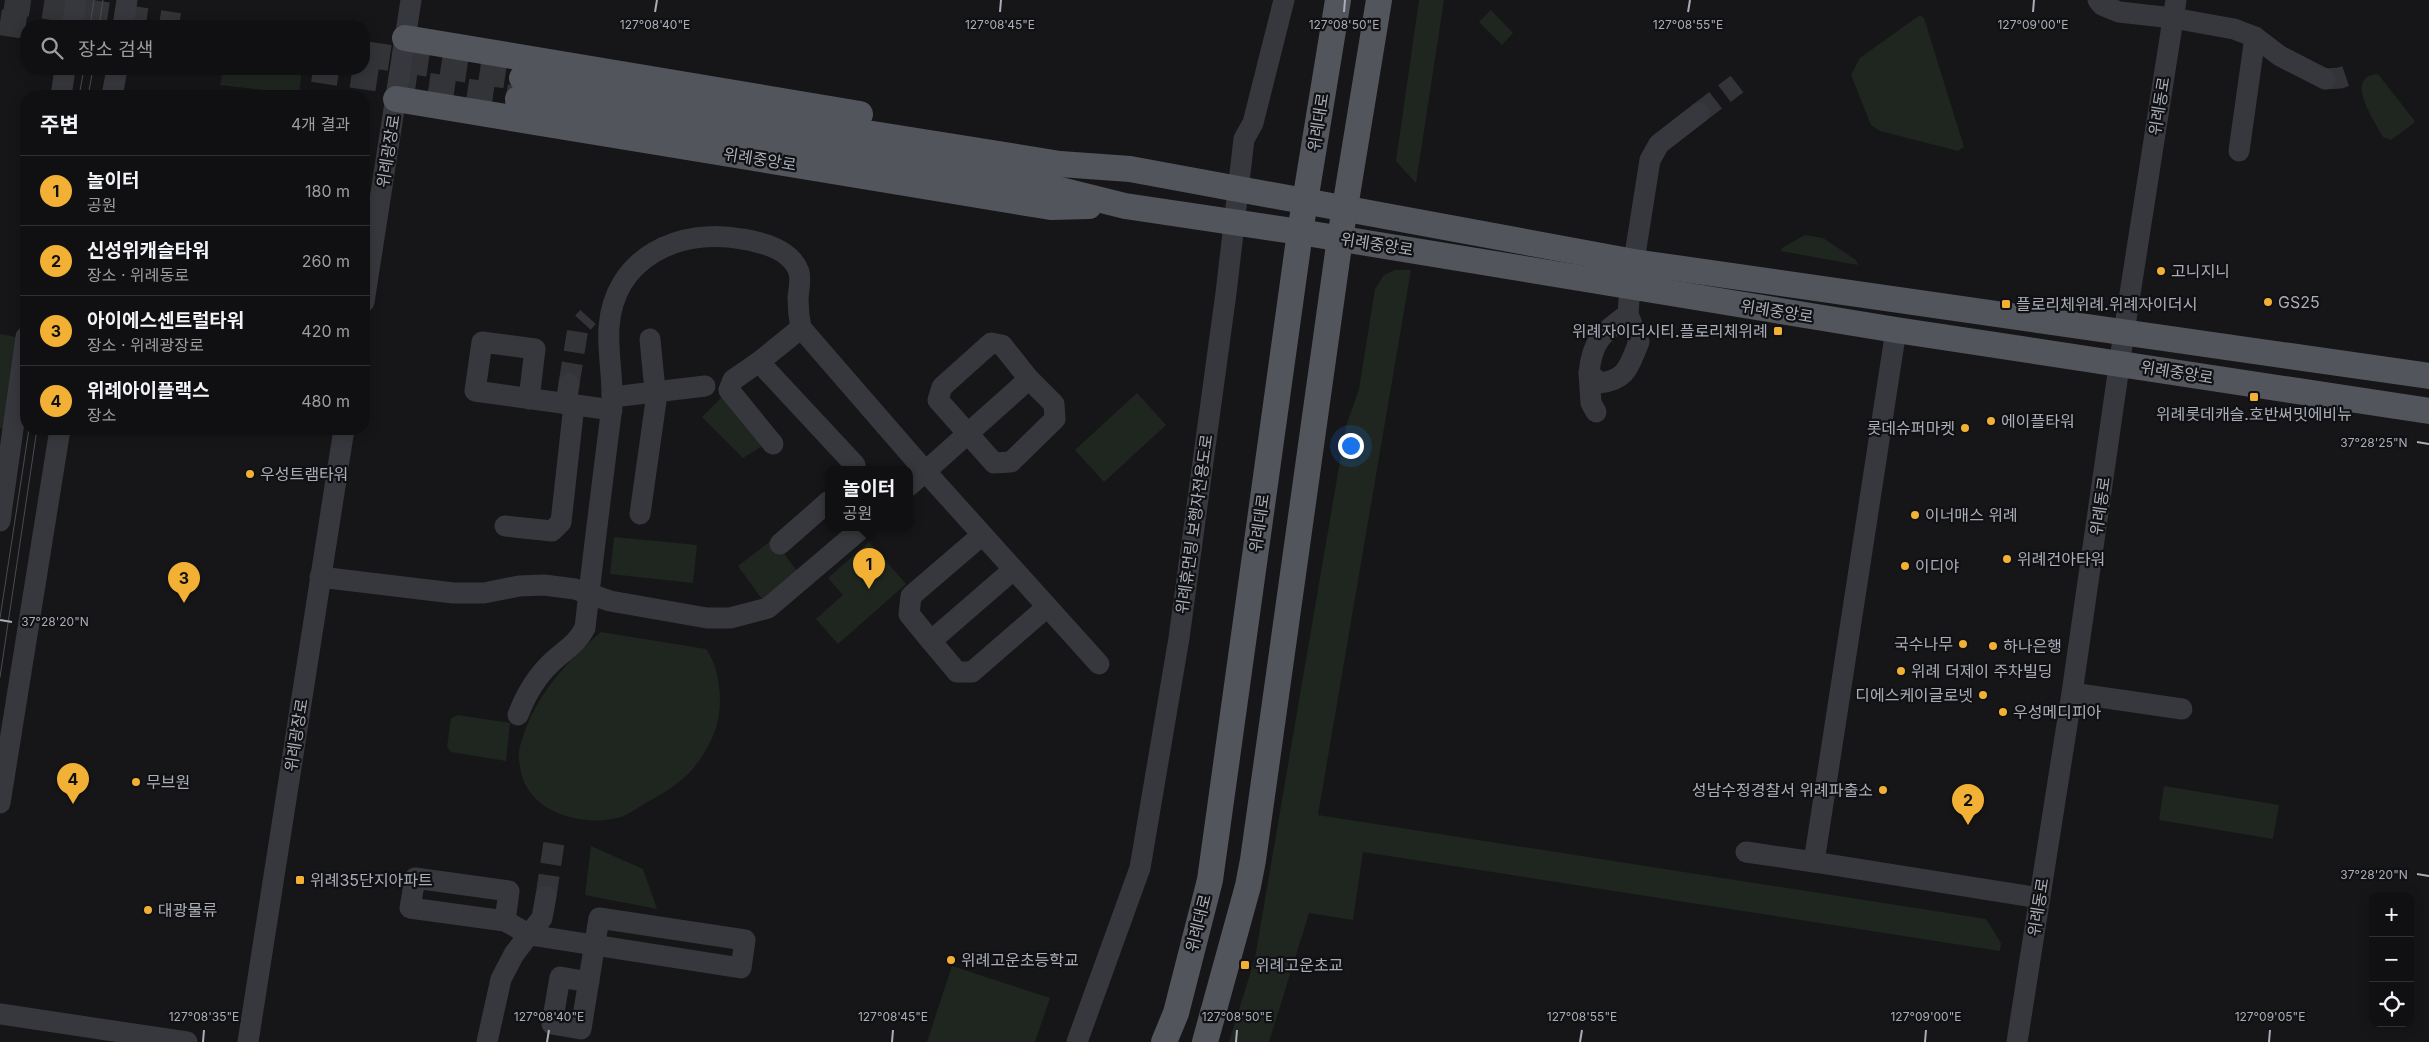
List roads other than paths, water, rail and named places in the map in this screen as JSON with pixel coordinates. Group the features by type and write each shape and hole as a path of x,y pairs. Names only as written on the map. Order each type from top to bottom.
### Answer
{"main road":[{"name":"위례대로","path":"1164,1042 1176,1013 1210,880 1304,203 1338,0"},
{"path":"1205,1042 1248,886 1253,860 1340,238 1379,0"},
{"name":"위례중앙로","path":"405,38 1058,147 1130,170"},
{"name":"위례중앙로","path":"2429,376 2124,332 1632,274 1340,238 1125,206 1057,189 520,89 1060,164 1130,170 1345,210 1632,274 1896,330 2429,411"},
{"name":"위례중앙로","path":"396,100 1051,207 1125,206"}],"street":[{"path":"73,20 76,0"},
{"path":"124,20 127,0"},
{"name":"위례광장로","path":"370,264 411,0"},
{"name":"위례휴먼링 보행자전용도로","path":"1076,1042 1140,868 1179,638 1244,139 1253,123 1284,0"},
{"path":"2098,0 2102,5 2119,12 2174,9 2234,28 2255,37 2280,56 2325,79"},
{"name":"위례동로","path":"2017,1042 2072,693 2121,364 2124,332 2174,9"},
{"path":"2239,151 2255,37"},
{"path":"62,90 64,75"},
{"path":"113,90 116,75"},
{"path":"1589,373 1599,383 1623,377 1640,342 1628,314 1632,274 1650,160 1659,144 1699,113"},
{"path":"518,715 526,694 537,678 552,662 578,642 585,628 613,404 608,329 613,303 622,285 635,267 665,245 691,238 729,237 770,245 787,257 798,271 798,308 801,328 925,471 1098,664"},
{"path":"1618,379 1596,412 1591,403 1589,373 1591,354 1601,335 1628,314"},
{"path":"773,444 729,390 733,380 760,362 801,328"},
{"path":"1814,862 1896,330"},
{"path":"640,514 656,392 650,339"},
{"path":"992,343 1002,345 1029,378 1054,404 1055,419 1011,462 994,463 967,433 938,400 942,387 992,343"},
{"path":"760,362 854,466"},
{"path":"913,482 1029,378"},
{"path":"0,521 20,379"},
{"path":"530,399 570,398 613,404 656,392 705,386"},
{"path":"505,526 552,531 561,522 570,398"},
{"path":"0,803 59,435"},
{"name":"위례광장로","path":"248,1042 343,435"},
{"path":"780,544 825,505"},
{"path":"320,577 453,594 484,593 518,586 544,585 575,589 610,601 689,615 730,618 768,608 858,531"},
{"path":"982,535 911,596 909,614 957,672 972,672 1047,607"},
{"path":"931,641 1013,570"},
{"path":"2072,693 2182,709"},
{"path":"1746,852 2039,898"},
{"path":"487,1042 501,979 514,954 542,918 546,896"},
{"path":"505,921 530,935 595,945 741,968 745,940 599,918 595,945 589,982"},
{"path":"0,1014 187,1042"}],"tunnel":[{"path":"5,0 139,20"},
{"path":"0,22 20,25"},
{"path":"370,55 522,78"},
{"path":"2325,79 2340,78 2352,74"},
{"path":"354,75 518,99"},
{"path":"1699,113 1737,84"},
{"path":"569,384 578,328 588,317"},
{"path":"546,896 555,836"}],"tram line":[{"path":"91,20 94,0"},
{"path":"100,20 103,0"},
{"path":"80,90 83,75"},
{"path":"89,90 92,75"},
{"path":"0,618 28,435"},
{"path":"0,677 36,435"}],"place":[{"name":"고니지니","path":"2161,271"},
{"name":"GS25","path":"2268,302"},
{"name":"플로리체위례.위례자이더시","path":"2006,304"},
{"name":"위례자이더시티.플로리체위례","path":"1778,331"},
{"name":"위례롯데캐슬.호반써밋에비뉴","path":"2254,397"},
{"name":"에이플타워","path":"1991,421"},
{"name":"롯데슈퍼마켓","path":"1965,428"},
{"name":"우성트램타워","path":"250,474"},
{"name":"이너매스 위례","path":"1915,515"},
{"name":"위례건아타워","path":"2007,559"},
{"name":"이디야","path":"1905,566"},
{"name":"놀이터","path":"869,589"},
{"name":"아이에스센트럴타워","path":"184,603"},
{"name":"국수나무","path":"1963,644"},
{"name":"하나은행","path":"1993,646"},
{"name":"위례 더제이 주차빌딩","path":"1901,671"},
{"name":"디에스케이글로넷","path":"1983,695"},
{"name":"우성메디피아","path":"2003,712"},
{"name":"무브원","path":"136,782"},
{"name":"성남수정경찰서 위례파출소","path":"1883,790"},
{"name":"위례아이플랙스","path":"73,804"},
{"name":"신성위캐슬타워","path":"1968,825"},
{"name":"위례35단지아파트","path":"300,880"},
{"name":"대광물류","path":"148,910"},
{"name":"위례고운초등학교","path":"951,960"},
{"name":"위례고운초교","path":"1245,965"}]}
